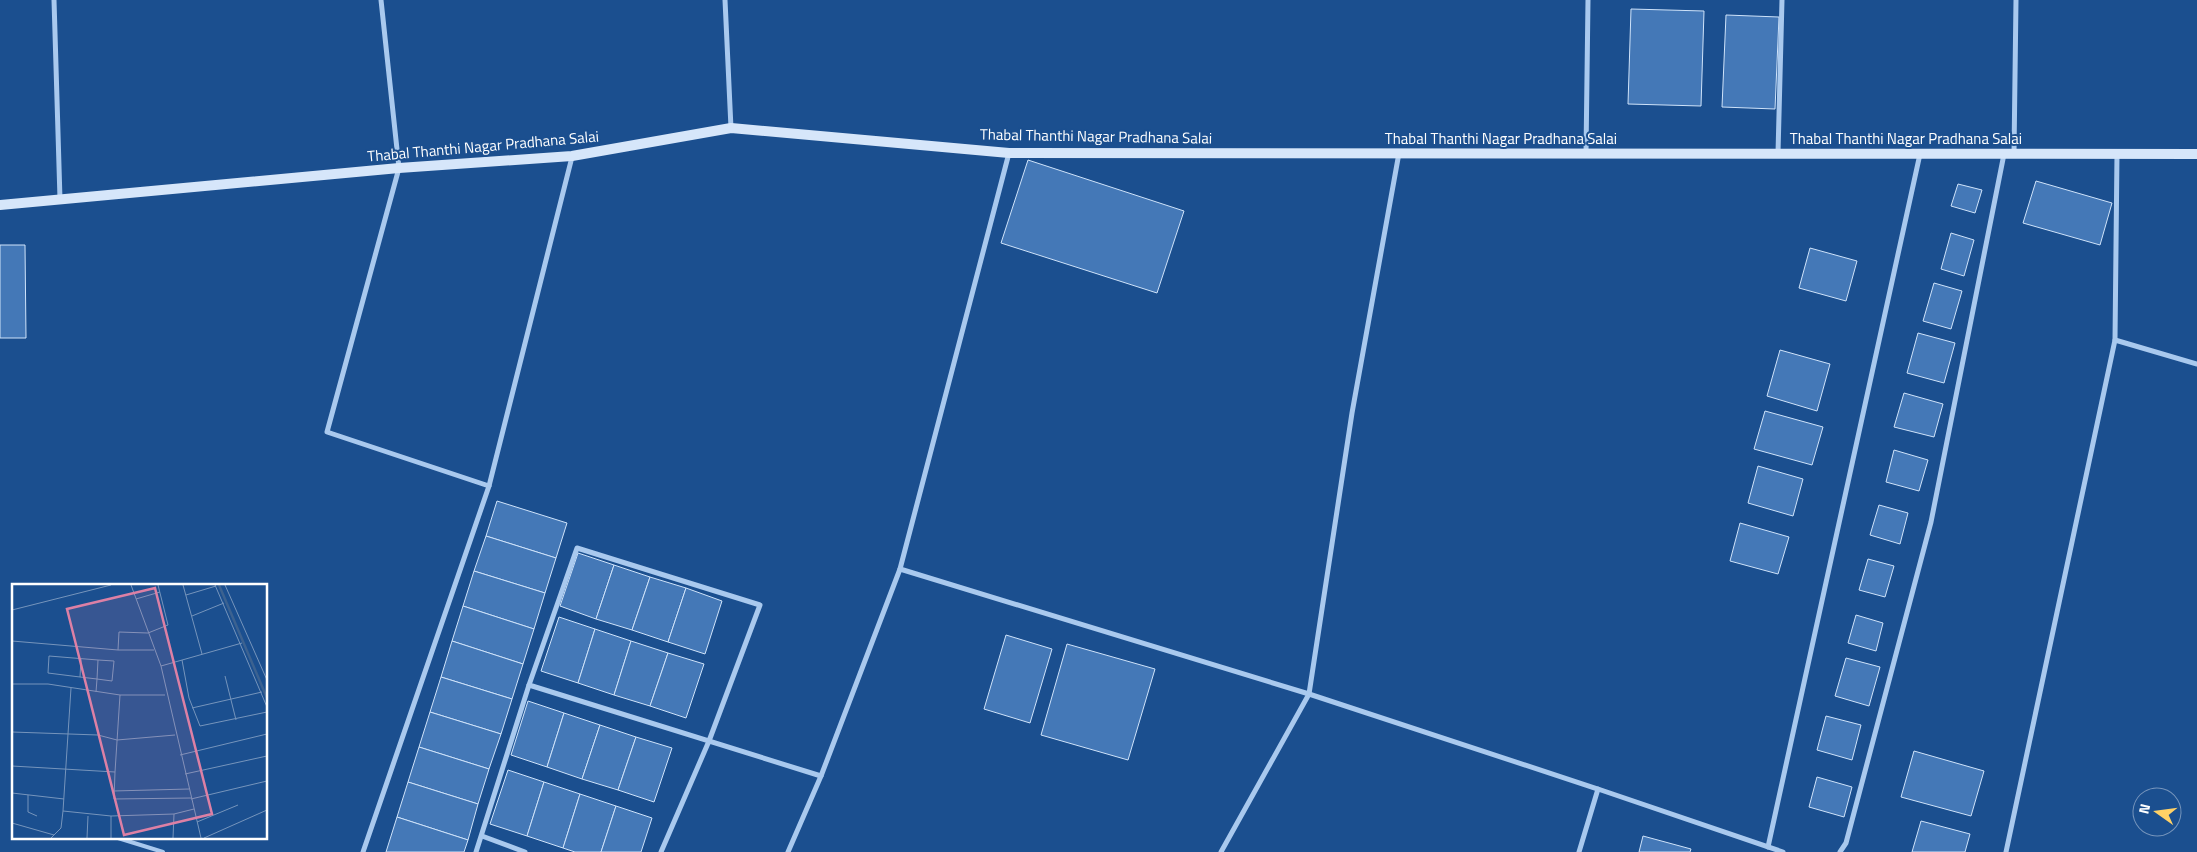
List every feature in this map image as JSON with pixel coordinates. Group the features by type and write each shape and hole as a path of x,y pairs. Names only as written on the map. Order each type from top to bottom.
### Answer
{"main road":[{"name":"Thabal Thanthi Nagar Pradhana Salai","path":"0,205 399,168 572,156 731,128 1009,153 2197,154"}],"street":[{"path":"54,0 60,199"},
{"path":"381,0 399,168 327,432 489,486"},
{"path":"725,0 731,128"},
{"path":"1586,153 1588,0"},
{"path":"1778,153 1782,0"},
{"path":"1840,852 1846,843 1931,522 2009,153 2016,0"},
{"path":"788,852 821,776 900,569 1009,153"},
{"path":"1221,852 1309,694 1352,413 1399,153"},
{"path":"1768,847 1920,154"},
{"path":"2006,852 2116,340 2116,154"},
{"path":"363,852 489,486 572,156"},
{"path":"2116,340 2197,364"},
{"path":"476,852 529,685 578,548 760,605 709,741 661,852"},
{"path":"900,569 1309,694 1598,788 1783,852"},
{"path":"529,685 821,776"},
{"path":"1579,852 1598,788"},
{"path":"482,836 525,852"}],"lane":[{"path":"124,840 163,852"}],"building":[{"path":"1631,9 1704,11 1701,106 1628,104"},
{"path":"1726,15 1779,17 1775,109 1722,107"},
{"path":"1028,160 1184,211 1157,293 1001,243"},
{"path":"2036,181 2112,203 2100,245 2023,223"},
{"path":"1958,184 1982,190 1975,213 1951,206"},
{"path":"1951,233 1974,240 1964,276 1941,269"},
{"path":"0,245 25,245 26,338 0,338"},
{"path":"1810,248 1857,261 1846,301 1799,288"},
{"path":"1934,283 1962,291 1951,329 1923,321"},
{"path":"1918,333 1955,343 1944,383 1907,373"},
{"path":"1780,350 1830,364 1817,411 1767,396"},
{"path":"1904,393 1943,404 1934,437 1894,427"},
{"path":"1765,411 1823,427 1812,465 1754,449"},
{"path":"1894,450 1928,460 1919,491 1886,482"},
{"path":"1758,466 1803,479 1793,516 1748,503"},
{"path":"497,501 567,523 556,558 486,536"},
{"path":"1879,505 1908,513 1900,544 1870,535"},
{"path":"1740,523 1789,537 1778,574 1730,561"},
{"path":"486,536 556,558 545,593 474,571"},
{"path":"578,553 614,565 596,619 560,606"},
{"path":"1868,559 1894,566 1885,597 1859,590"},
{"path":"614,565 650,577 632,630 596,619"},
{"path":"474,571 545,593 534,629 463,606"},
{"path":"650,577 686,588 668,642 632,630"},
{"path":"686,588 722,601 705,654 668,642"},
{"path":"463,606 534,629 523,664 452,641"},
{"path":"1856,615 1883,623 1876,651 1848,643"},
{"path":"559,617 595,629 578,683 541,671"},
{"path":"595,629 631,641 614,695 578,683"},
{"path":"1006,635 1052,649 1030,723 984,709"},
{"path":"452,641 523,664 512,699 441,677"},
{"path":"631,641 668,653 650,706 614,695"},
{"path":"1067,644 1155,669 1128,760 1041,735"},
{"path":"668,653 704,664 686,718 650,706"},
{"path":"1846,658 1880,667 1869,706 1835,696"},
{"path":"441,677 512,699 501,734 430,712"},
{"path":"528,701 564,713 547,767 511,755"},
{"path":"430,712 501,734 489,769 419,747"},
{"path":"564,713 600,725 582,779 547,767"},
{"path":"1826,716 1861,725 1852,760 1817,750"},
{"path":"600,725 636,737 618,790 582,779"},
{"path":"636,737 672,748 654,802 618,790"},
{"path":"419,747 489,769 478,804 408,782"},
{"path":"1914,751 1984,771 1971,816 1901,797"},
{"path":"508,770 544,782 527,836 490,824"},
{"path":"1817,777 1852,787 1844,817 1809,807"},
{"path":"408,782 478,804 468,840 397,817"},
{"path":"544,782 580,794 563,848 527,836"},
{"path":"580,794 616,806 601,852 575,852 563,848"},
{"path":"616,806 652,818 641,852 601,852"},
{"path":"397,817 468,840 464,852 386,852"},
{"path":"1921,821 1970,834 1965,852 1912,852"},
{"path":"1643,836 1691,849 1690,852 1639,852"}]}
